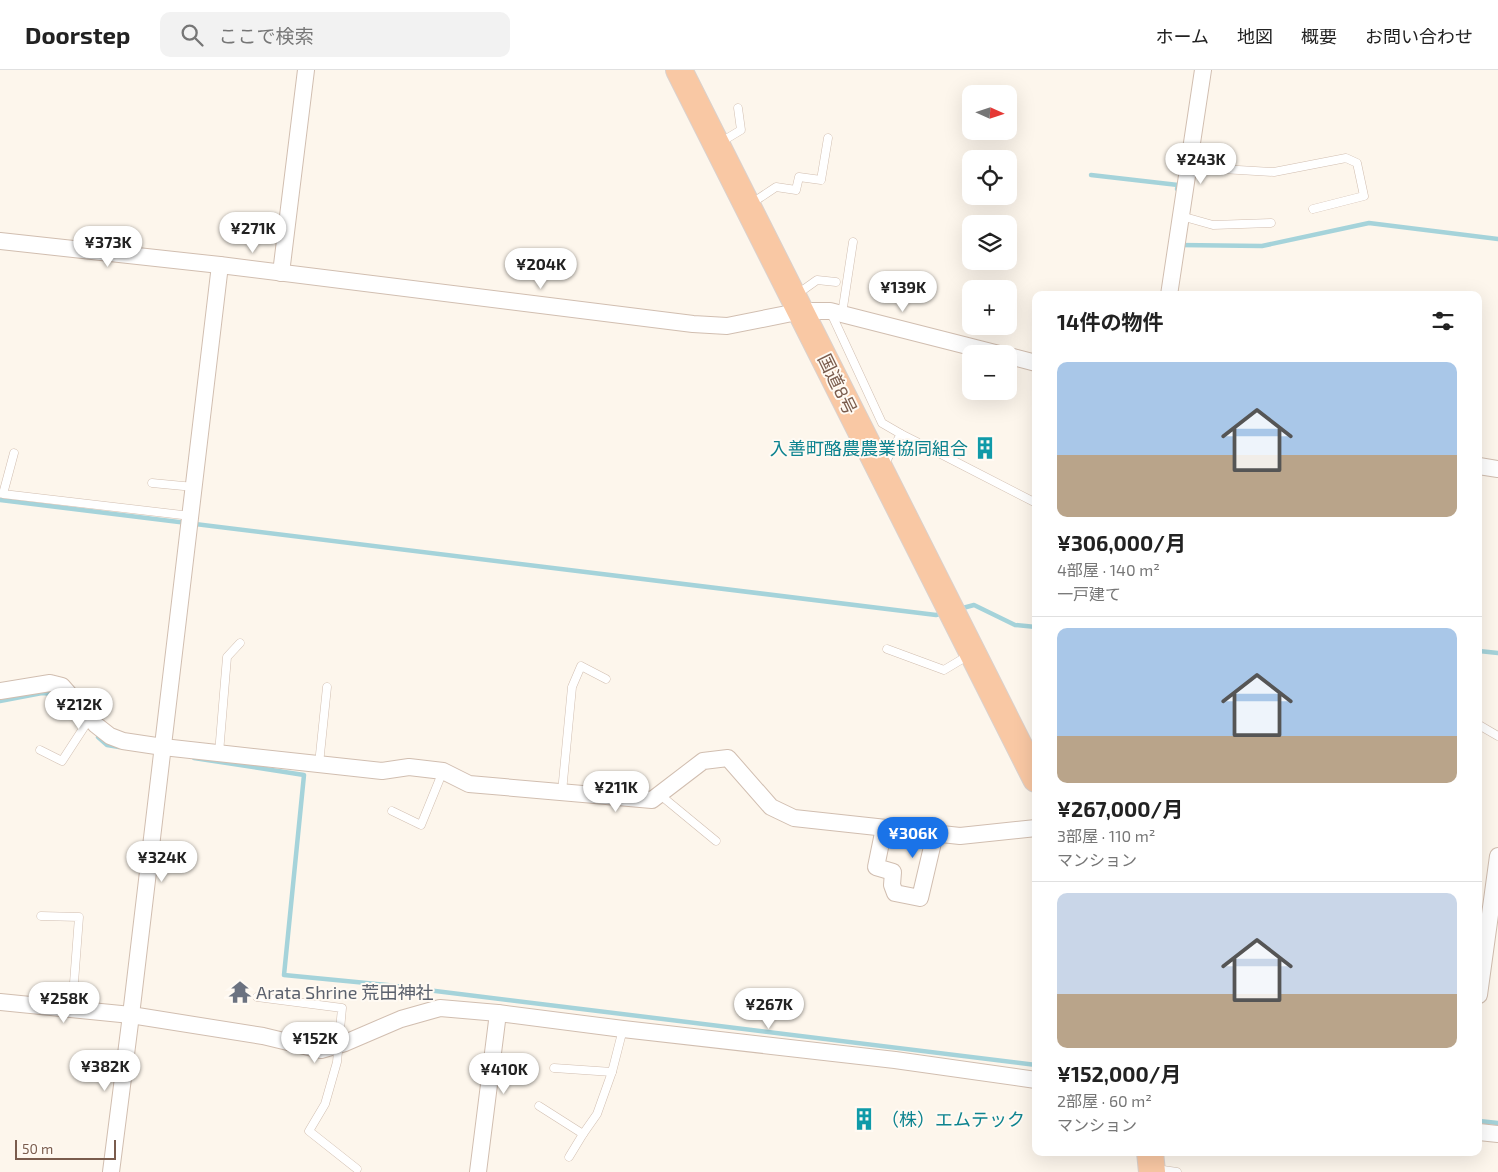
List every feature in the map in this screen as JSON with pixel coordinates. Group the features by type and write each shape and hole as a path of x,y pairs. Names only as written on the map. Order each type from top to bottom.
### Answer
{"highway":[{"name":"国道8号","path":"679,70 1032,771"}],"street":[{"path":"281,274 306,70"},
{"path":"1170,291 1203,70"},
{"path":"0,241 220,265 693,324 727,326 798,304 964,345"},
{"path":"111,1172 220,265"},
{"path":"1017,358 1032,362"},
{"path":"1482,466 1498,469"},
{"path":"0,691 50,683 62,686 96,725 110,736 123,741 163,747 382,771 409,767 443,772 468,784 652,800 703,761 728,758 771,807 794,818 960,836 1032,828"},
{"path":"884,828 876,867 893,872 892,885 895,894 920,898 935,834"},
{"path":"1482,969 1489,908 1498,856"},
{"path":"0,1002 131,1015 263,1036 321,1050 339,1045 401,1019 440,1008 498,1013 896,1060 1032,1079"},
{"path":"478,1172 498,1013"},
{"path":"1482,1132 1498,1134"}],"lane":[{"path":"717,145 741,130 738,108"},
{"path":"748,205 776,187 796,190 799,177 821,180 828,138"},
{"path":"1188,167 1274,172 1346,158 1356,163 1364,196 1313,209"},
{"path":"1181,216 1213,225 1272,223"},
{"path":"853,242 836,312 882,424 917,442"},
{"path":"798,304 817,280 836,282"},
{"path":"881,471 901,434"},
{"path":"929,448 1032,501"},
{"path":"14,453 3,494 190,516"},
{"path":"152,483 194,487"},
{"path":"219,753 228,657 240,643"},
{"path":"887,649 944,670 972,653"},
{"path":"562,792 572,687 581,666 606,679"},
{"path":"319,764 327,687"},
{"path":"40,750 62,761 90,718"},
{"path":"1482,727 1498,736"},
{"path":"392,811 421,825 443,772"},
{"path":"660,794 716,841"},
{"path":"40,916 79,917 72,1009"},
{"path":"258,997 342,1008 337,1062 325,1104 309,1131 357,1169"},
{"path":"569,1157 597,1114 612,1072 622,1029"},
{"path":"554,1068 612,1072"},
{"path":"539,1106 583,1134"},
{"path":"1151,1164 1177,1172"}],"waterway":[{"path":"1091,175 1178,185 1177,189"},
{"path":"1179,245 1262,246 1369,223 1498,239"},
{"path":"0,500 936,615 944,613"},
{"path":"959,609 974,605 1015,625 1032,627"},
{"path":"1482,651 1498,653"},
{"path":"0,701 42,693 54,694 82,721"},
{"path":"98,737 107,745 119,747"},
{"path":"194,758 304,775 284,975 387,985 1032,1065"},
{"path":"1482,1121 1498,1123"}],"place":[{"name":"入善町酪農農業協同組合","path":"985,448"},
{"name":"Arata Shrine 荒田神社","path":"240,992"},
{"name":"（株）エムテック","path":"864,1119"}]}
